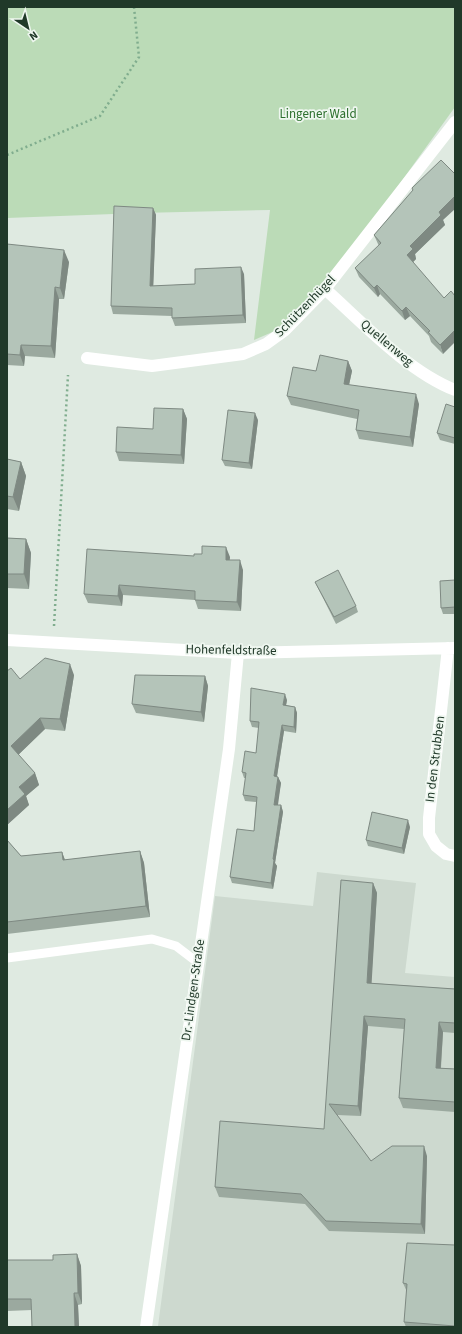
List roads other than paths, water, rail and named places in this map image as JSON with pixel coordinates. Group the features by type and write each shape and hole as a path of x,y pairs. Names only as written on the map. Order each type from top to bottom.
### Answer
{"street":[{"name":"Schützenhügel","path":"87,358 152,366 243,354 266,344 284,331 325,289 455,122"},
{"name":"Quellenweg","path":"325,289 389,347 415,367 443,385 455,390"},
{"name":"Hohenfeldstraße","path":"7,640 238,653 452,648"},
{"name":"In den Strubben","path":"452,648 429,818 429,834 436,846 446,854 455,856"},
{"name":"Dr.-Lindgen-Straße","path":"146,1327 197,962 229,749 238,653"}],"lane":[{"path":"7,958 152,939 176,946 197,962"}],"park label":[{"name":"Lingener Wald","path":"318,114"}]}
